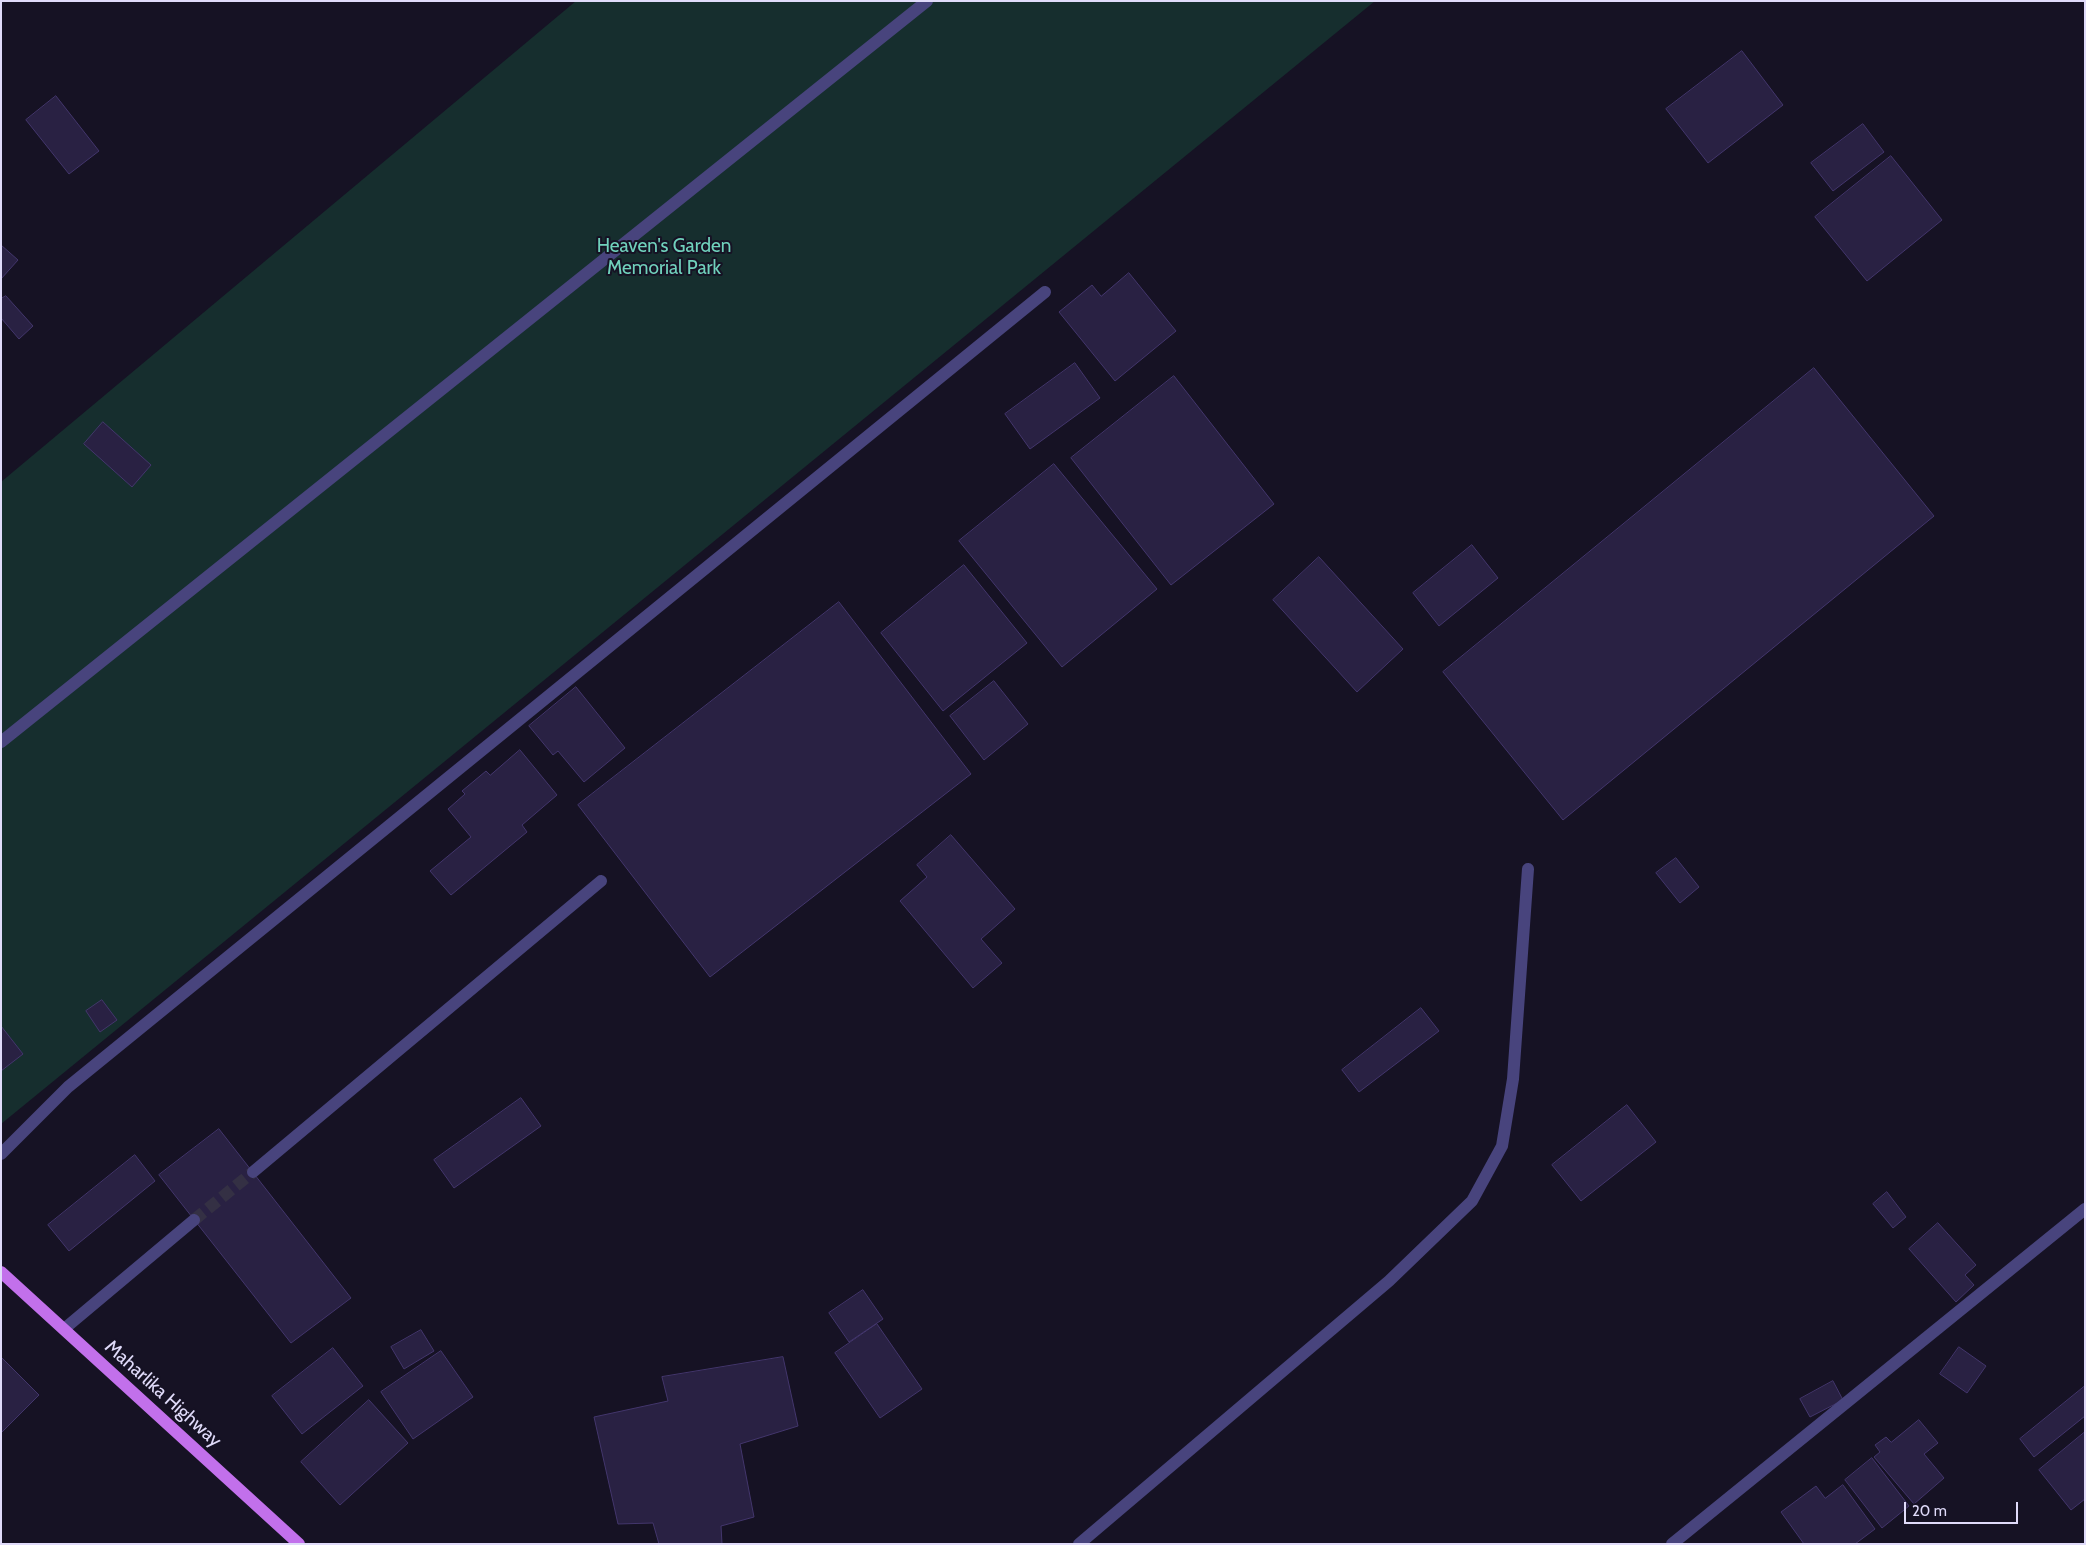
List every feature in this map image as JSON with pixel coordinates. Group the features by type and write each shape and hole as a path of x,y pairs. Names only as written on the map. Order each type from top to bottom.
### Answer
{"main road":[{"name":"Maharlika Highway","path":"1,1272 299,1544"}],"street":[{"path":"1,742 927,1"},
{"path":"1,1154 68,1087 1045,292"},
{"path":"1079,1544 1389,1281 1472,1201 1502,1146 1510,1099 1528,869"},
{"path":"253,1172 601,881"},
{"path":"1672,1544 2085,1209"},
{"path":"64,1329 194,1220"}],"green space":[{"name":"Heaven's Garden Memorial Park","path":"576,1 1375,1 1,1124 1,482"}],"building":[{"path":"1742,51 1783,105 1708,163 1666,109"},
{"path":"56,96 99,151 69,174 26,120"},
{"path":"1863,124 1884,152 1833,191 1811,163"},
{"path":"1891,156 1942,220 1867,281 1815,217"},
{"path":"1,245 18,260 1,279"},
{"path":"1129,273 1176,331 1115,381 1059,312 1092,285 1101,296"},
{"path":"6,296 33,326 19,339 1,318 1,299"},
{"path":"1075,363 1100,398 1030,449 1005,414"},
{"path":"1814,368 1934,516 1563,820 1443,672"},
{"path":"1174,376 1274,504 1171,585 1071,458"},
{"path":"103,422 151,465 132,487 84,444"},
{"path":"1054,464 1157,589 1062,667 959,541"},
{"path":"1472,545 1498,578 1439,626 1413,593"},
{"path":"1319,557 1403,649 1357,692 1273,600"},
{"path":"964,565 1027,643 943,711 881,633"},
{"path":"839,602 971,774 710,977 578,805"},
{"path":"994,681 1028,724 984,760 950,716"},
{"path":"576,687 625,748 584,782 558,751 553,755 529,726"},
{"path":"520,750 557,795 522,825 527,832 451,895 430,871 471,837 448,809 465,794 462,791 486,771 490,775"},
{"path":"951,835 1015,909 981,939 1002,963 973,988 900,901 927,877 917,865"},
{"path":"1676,858 1699,887 1680,903 1656,873"},
{"path":"102,1000 117,1020 100,1032 86,1011"},
{"path":"1421,1008 1439,1031 1359,1092 1342,1070"},
{"path":"1,1026 23,1054 1,1071"},
{"path":"521,1098 541,1126 454,1188 434,1160"},
{"path":"1627,1105 1656,1142 1581,1201 1552,1165"},
{"path":"219,1129 351,1298 291,1343 159,1175"},
{"path":"135,1155 155,1181 69,1251 48,1225"},
{"path":"1887,1192 1906,1217 1893,1228 1873,1204"},
{"path":"1938,1223 1976,1265 1965,1275 1974,1285 1956,1302 1909,1249"},
{"path":"863,1290 883,1319 849,1342 829,1313"},
{"path":"877,1324 922,1389 880,1418 835,1353"},
{"path":"421,1330 434,1351 404,1369 391,1347"},
{"path":"1959,1347 1986,1366 1967,1393 1940,1374"},
{"path":"333,1348 363,1386 302,1434 272,1396"},
{"path":"441,1351 473,1397 413,1439 381,1392"},
{"path":"1,1357 39,1395 1,1433"},
{"path":"783,1357 798,1426 740,1444 754,1517 721,1526 722,1544 659,1544 653,1523 618,1524 594,1417 668,1401 662,1377"},
{"path":"1833,1381 1843,1400 1810,1417 1800,1399"},
{"path":"2085,1386 2085,1416 2034,1457 2020,1439"},
{"path":"369,1400 408,1443 340,1505 301,1462"},
{"path":"1919,1420 1938,1443 1924,1454 1944,1478 1914,1504 1874,1457 1880,1452 1875,1445 1886,1437 1891,1442"},
{"path":"2085,1432 2085,1499 2071,1510 2039,1470"},
{"path":"1872,1458 1909,1506 1882,1528 1845,1480"},
{"path":"1843,1485 1875,1529 1855,1544 1804,1544 1781,1512 1816,1486 1825,1498"}],"tunnel":[{"path":"194,1220 253,1172"}]}
